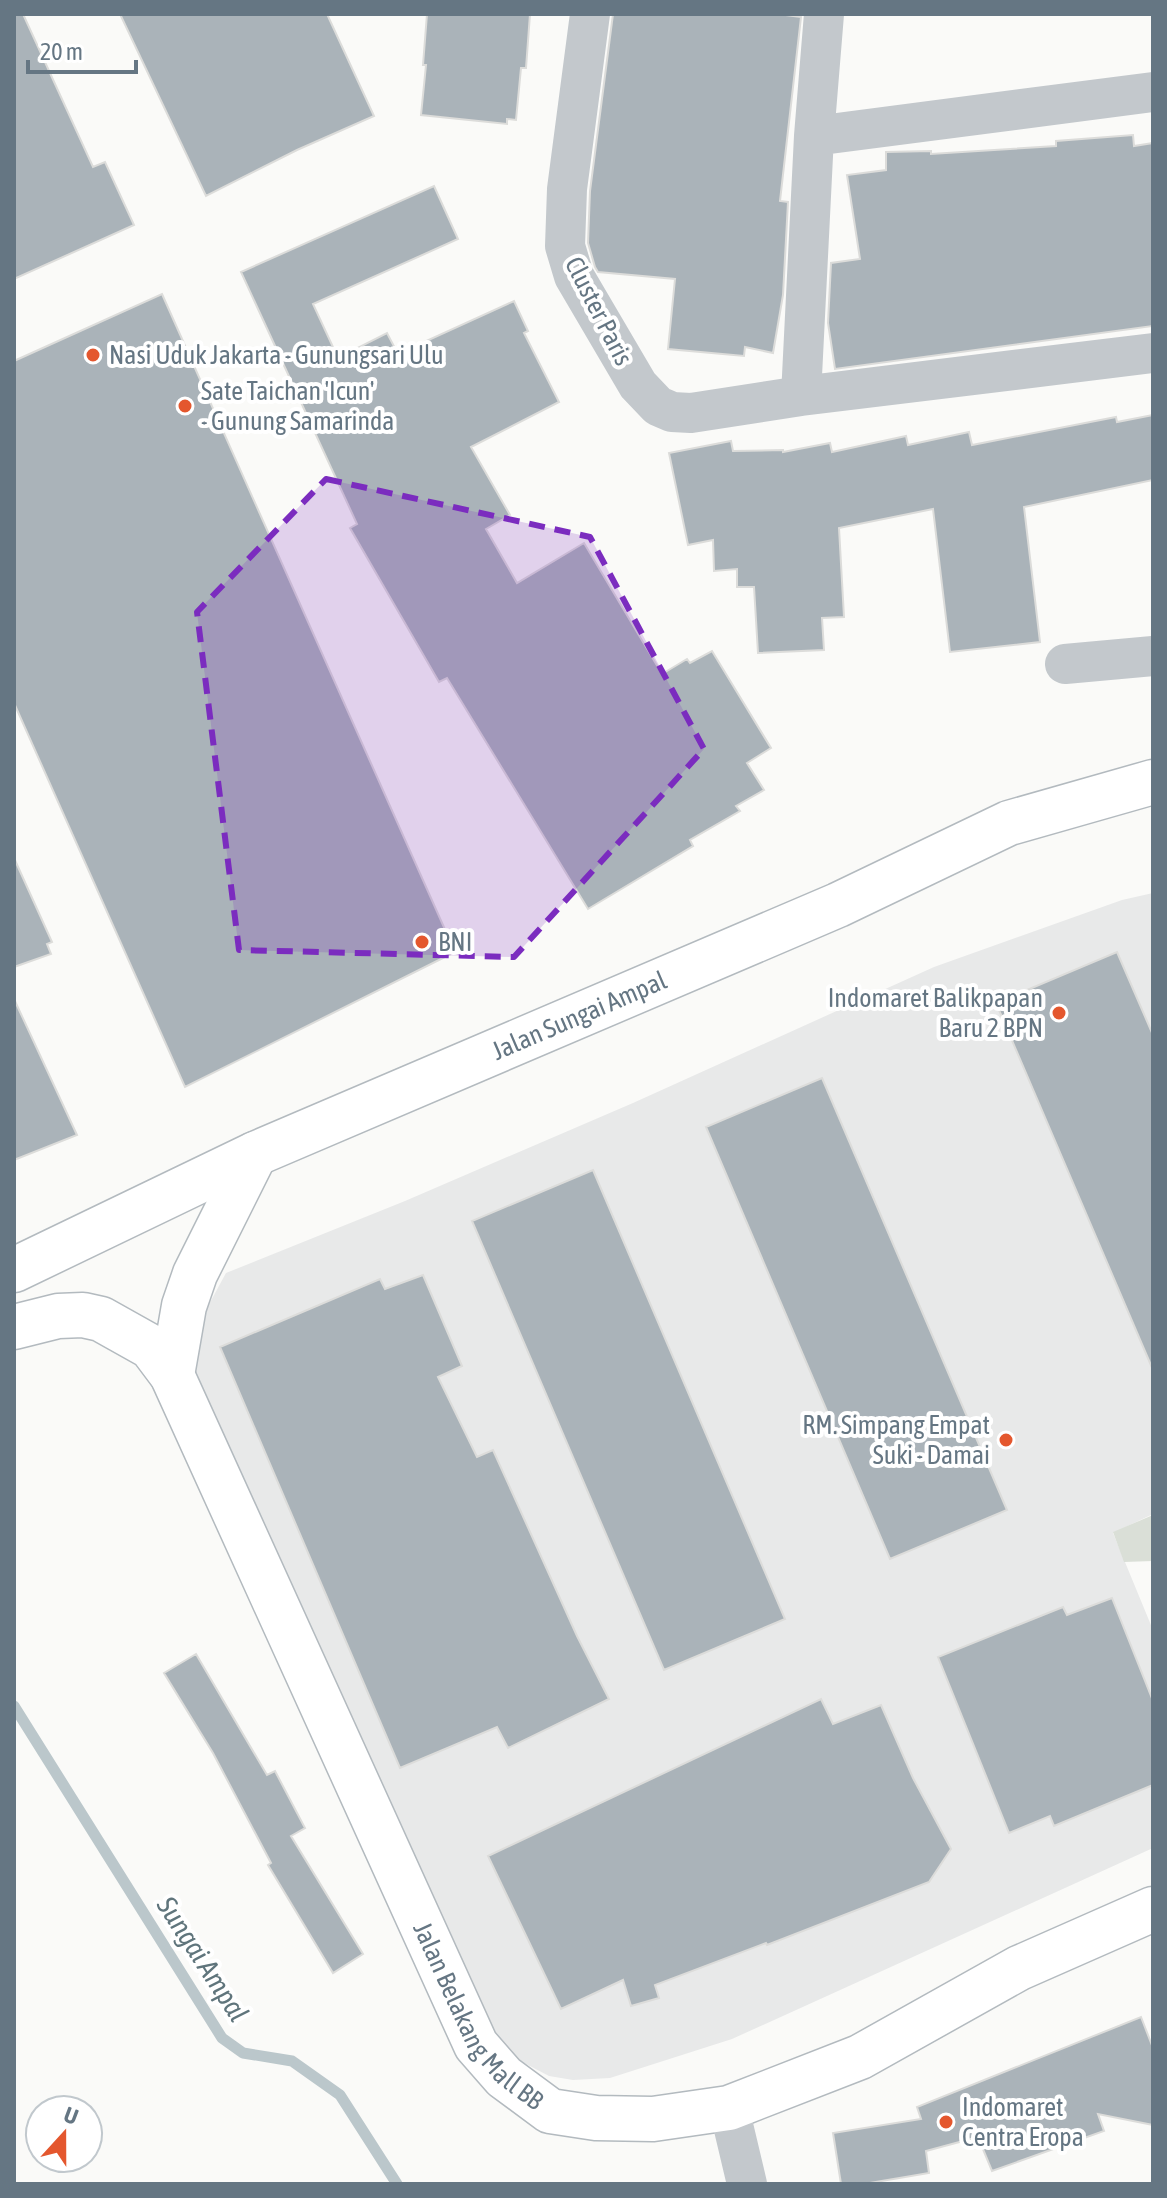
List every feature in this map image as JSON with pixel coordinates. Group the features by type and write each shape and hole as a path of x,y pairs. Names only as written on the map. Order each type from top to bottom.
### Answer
{"main road":[{"name":"Jalan Sungai Ampal","path":"14,1270 255,1154 838,905 1009,823 1153,782"},
{"path":"172,1375 184,1306 195,1274 255,1154"},
{"name":"Jalan Belakang Mall BB","path":"14,1327 58,1316 83,1315 101,1319 151,1347 172,1375 476,2045 504,2077 550,2111 596,2118 653,2119 729,2108 860,2057 1019,1968 1153,1909"}],"street":[{"name":"Cluster Paris","path":"590,14 565,217 565,246 574,276 638,385 658,406 672,412 691,413 801,396 1153,353"},
{"path":"801,396 814,136 824,14"},
{"path":"814,136 1153,92"},
{"path":"1065,664 1153,656"},
{"path":"729,2108 747,2184"}],"highlighted area":[{"path":"326,479 590,537 704,749 514,957 239,950 197,612"}],"shaded area":[{"path":"1153,893 1153,1514 1113,1533 1153,1630 1153,1848 732,2039 610,2078 573,2080 549,2076 486,2043 182,1354 226,1273 405,1201 633,1103 934,967 1122,900"},
{"path":"1153,1515 1153,1561 1124,1562 1113,1532"}],"building":[{"path":"14,14 23,14 93,167 105,162 134,225 14,279"},
{"path":"120,14 327,14 374,116 297,150 206,196"},
{"path":"427,14 530,14 526,68 521,68 516,120 507,119 507,124 421,115"},
{"path":"613,14 778,14 801,17 780,201 788,202 783,295 773,353 745,347 744,356 668,349 675,279 598,272 595,267 588,243 590,191"},
{"path":"1133,135 1134,146 1153,143 1153,326 835,369 828,323 831,263 860,259 847,175 886,170 886,152 931,151 931,154 1056,146 1056,141"},
{"path":"434,186 458,239 313,304 338,358 387,333 398,354 514,301 528,331 524,333 559,402 471,447 510,515 486,529 517,583 584,543 662,674 687,659 690,663 712,651 771,748 747,763 764,790 736,806 740,811 690,840 693,846 588,909 447,678 439,682 350,528 357,524 241,272"},
{"path":"162,294 455,952 185,1087 14,703 14,361"},
{"path":"1153,415 1153,480 1024,507 1040,642 950,652 933,509 839,528 844,617 822,618 824,650 758,653 754,587 737,587 737,569 714,571 713,540 688,545 669,453 731,441 733,451 783,452 830,443 832,452 906,436 908,445 969,432 972,445 1116,417 1117,422"},
{"path":"14,858 52,942 47,944 51,954 14,967"},
{"path":"1117,952 1153,1035 1153,1370 996,1003"},
{"path":"14,999 77,1135 14,1160"},
{"path":"822,1078 1007,1510 890,1559 706,1127"},
{"path":"593,1170 785,1619 664,1670 472,1221"},
{"path":"423,1275 462,1366 438,1377 477,1457 493,1450 577,1636 609,1699 508,1748 497,1727 400,1768 220,1347 380,1279 385,1289"},
{"path":"1112,1598 1153,1701 1153,1785 1054,1826 1050,1816 1009,1833 938,1657 1063,1607 1067,1615"},
{"path":"196,1654 267,1775 275,1771 305,1828 291,1836 363,1954 333,1973 268,1865 271,1863 213,1753 164,1673"},
{"path":"821,1699 833,1724 881,1705 913,1778 951,1849 929,1882 655,1985 659,1998 631,2006 623,1980 561,2009 488,1856"},
{"path":"1141,2017 1153,2048 1153,2125 1098,2114 1104,2131 992,2171 978,2137 926,2151 929,2173 864,2184 841,2184 833,2133 921,2119 917,2107"}],"waterway":[{"name":"Sungai Ampal","path":"14,1706 222,2038 243,2053 292,2061 340,2095 397,2184"}],"place":[{"name":"Nasi Uduk Jakarta - Gunungsari Ulu","path":"93,355"},
{"name":"Sate Taichan 'Icun' - Gunung Samarinda","path":"185,406"},
{"name":"BNI","path":"422,942"},
{"name":"Indomaret Balikpapan Baru 2 BPN","path":"1059,1013"},
{"name":"RM. Simpang Empat Suki - Damai","path":"1006,1440"},
{"name":"Indomaret Centra Eropa","path":"946,2122"}]}
